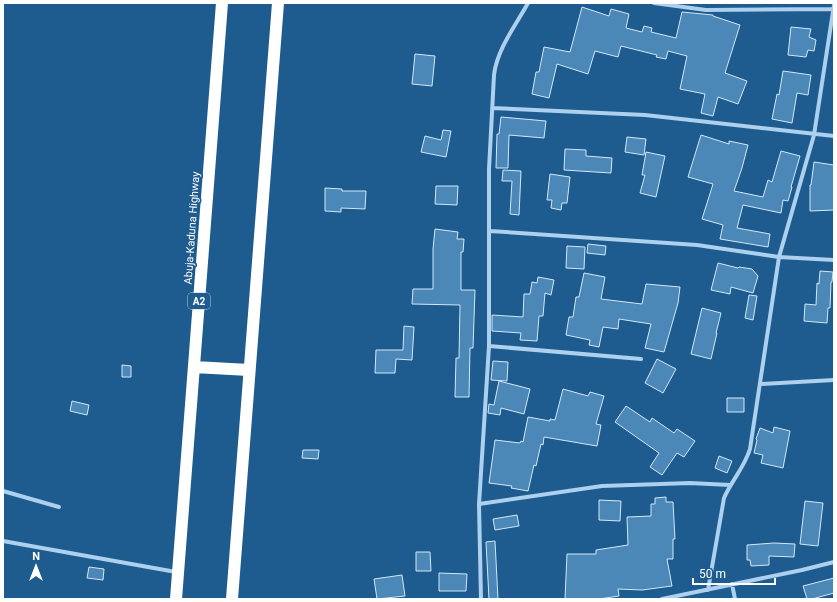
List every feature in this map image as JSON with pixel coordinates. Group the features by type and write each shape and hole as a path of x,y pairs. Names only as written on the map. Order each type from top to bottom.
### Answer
{"highway":[{"name":"Abuja-Kaduna Highway","path":"176,599 222,3"},
{"path":"232,599 278,3"},
{"path":"194,367 250,370"}],"street":[{"path":"481,599 479,504 489,346 489,169 495,64 528,3"},
{"path":"654,3 706,10 834,8 814,135 779,257 750,449 746,463 730,485 724,498 708,590"},
{"path":"492,108 645,115 814,135 834,136"},
{"path":"490,230 697,245 779,257 834,260"},
{"path":"489,346 641,359"},
{"path":"760,384 834,380"},
{"path":"479,504 602,486 690,483 730,485"},
{"path":"3,491 59,507"},
{"path":"3,541 178,572"},
{"path":"662,599 682,597 732,584 834,562"},
{"path":"732,584 735,599"}],"building":[{"path":"582,7 609,16 611,9 629,14 626,28 642,32 644,26 652,28 651,32 676,38 682,12 713,15 740,25 725,73 747,81 738,104 718,97 713,116 701,113 705,94 680,89 687,56 668,51 666,59 656,57 657,55 621,46 618,57 595,51 588,74 557,64 549,98 532,94 536,72 539,72 544,47 570,52"},
{"path":"791,27 811,29 809,37 816,40 814,51 808,50 806,57 788,55"},
{"path":"415,54 435,56 432,86 412,84"},
{"path":"783,71 811,75 808,95 797,93 792,123 772,119 777,94 779,95"},
{"path":"501,117 546,121 544,138 509,135 508,168 496,168 497,134 499,134"},
{"path":"443,130 451,131 446,157 421,152 425,136 441,140"},
{"path":"701,135 729,144 729,141 748,145 734,191 763,197 768,180 772,182 781,151 800,156 788,201 783,200 781,213 743,205 737,228 770,234 768,247 720,239 723,225 702,219 713,184 688,177"},
{"path":"627,137 646,139 644,155 625,152"},
{"path":"565,149 586,150 586,156 612,158 611,173 564,170"},
{"path":"646,152 665,156 656,197 640,193 645,175 642,175"},
{"path":"814,162 834,165 834,210 810,211 810,185"},
{"path":"503,170 521,171 519,215 510,214 512,181 502,181"},
{"path":"550,174 570,177 567,203 562,203 561,210 551,208 552,200 547,200"},
{"path":"436,186 458,186 457,205 435,204"},
{"path":"325,188 342,189 342,191 366,191 365,209 341,208 341,212 325,211"},
{"path":"435,229 458,232 457,239 464,239 463,252 461,252 461,290 475,290 473,348 470,348 469,397 455,397 456,358 459,358 460,305 412,304 413,289 433,289 433,249"},
{"path":"588,244 606,246 605,255 587,253"},
{"path":"567,246 585,247 584,269 566,268"},
{"path":"718,263 738,268 752,269 758,276 753,293 731,287 730,294 711,290"},
{"path":"820,271 833,272 830,308 828,308 827,323 804,321 805,304 816,305 817,283 819,284"},
{"path":"584,273 605,277 601,299 642,304 646,284 680,287 678,303 664,352 645,348 651,324 619,319 618,329 603,327 599,347 589,345 590,340 566,335 569,317 573,317 576,297 579,297"},
{"path":"538,277 554,280 551,295 545,293 543,316 539,316 537,341 520,340 521,333 492,331 492,315 523,317 524,294 530,294 532,282 537,283"},
{"path":"749,295 757,296 753,320 745,318"},
{"path":"702,308 721,313 711,359 691,354"},
{"path":"404,326 414,327 412,360 396,359 395,373 375,373 376,350 403,350"},
{"path":"657,359 676,369 663,393 645,383"},
{"path":"493,361 508,362 507,381 491,380"},
{"path":"122,365 131,366 131,377 122,377"},
{"path":"499,381 530,389 524,414 501,408 500,415 488,413 489,404 494,405"},
{"path":"563,389 588,396 590,392 604,396 596,424 601,425 597,446 544,437 536,466 534,465 528,491 511,488 512,486 489,483 495,440 520,443 521,441 523,442 528,417 550,421 550,419 555,420"},
{"path":"727,398 744,398 744,412 727,412"},
{"path":"72,401 89,405 87,415 70,411"},
{"path":"626,406 650,422 652,418 674,433 677,429 695,441 684,457 677,453 662,475 650,467 659,453 615,422"},
{"path":"774,427 790,431 783,468 761,463 763,455 754,453 756,439 760,428 773,433"},
{"path":"303,450 319,450 318,459 302,458"},
{"path":"719,456 732,461 727,473 715,468"},
{"path":"666,497 666,502 673,502 675,539 673,539 673,559 667,559 672,586 642,590 618,589 619,596 599,599 565,599 567,554 596,554 596,550 628,545 627,517 651,516 651,504 655,504 655,498"},
{"path":"599,500 621,501 620,521 599,520"},
{"path":"805,501 823,503 818,546 800,544"},
{"path":"517,515 519,526 495,530 493,519"},
{"path":"495,541 498,599 489,599 486,542"},
{"path":"774,543 795,544 794,557 769,556 769,565 751,566 750,560 747,560 747,545"},
{"path":"416,552 430,552 431,571 416,571"},
{"path":"89,567 104,569 103,580 87,578"},
{"path":"439,573 467,574 466,591 439,591"},
{"path":"402,575 405,596 377,599 374,579"},
{"path":"834,578 834,593 807,599 803,586"}]}
